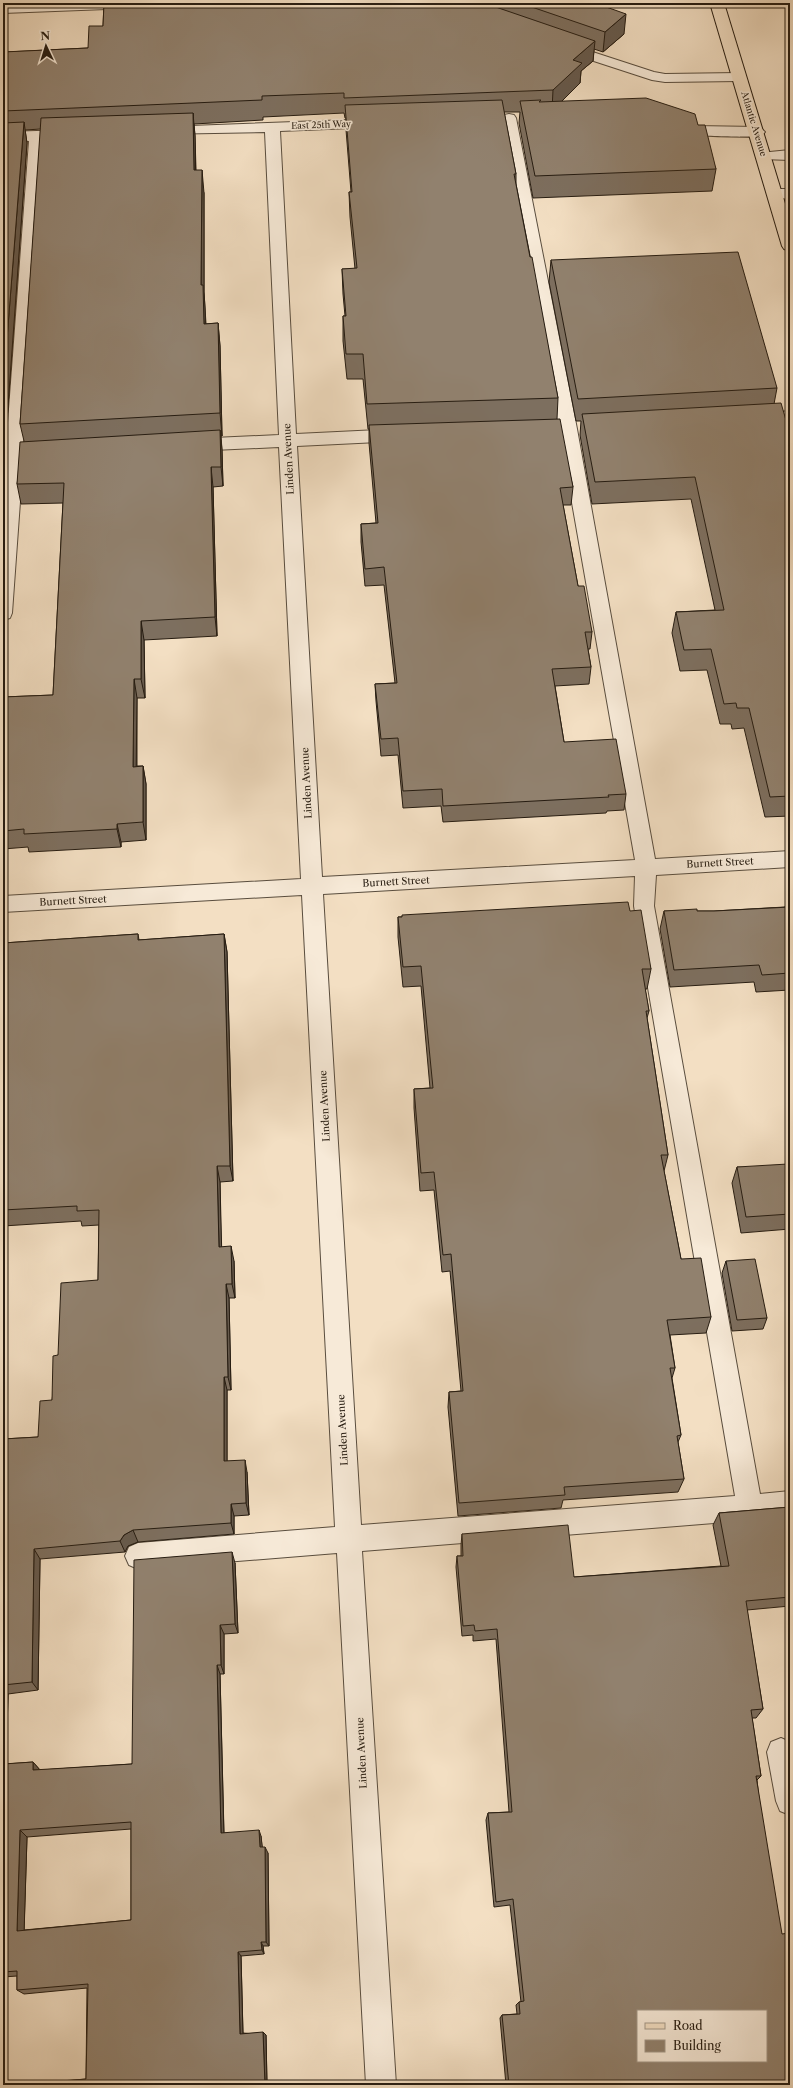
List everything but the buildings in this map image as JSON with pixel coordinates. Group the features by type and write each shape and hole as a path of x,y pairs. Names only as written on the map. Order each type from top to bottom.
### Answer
{"main road":[{"name":"Atlantic Avenue","path":"717,3 764,156 782,194 790,246"}],"street":[{"path":"3,9 159,3"},
{"path":"552,42 652,76 665,78 739,77"},
{"path":"509,118 568,429 646,866 644,906 750,1507"},
{"path":"666,122 694,130 757,132"},
{"name":"East 25th Way","path":"146,132 390,123"},
{"name":"Linden Avenue","path":"272,127 287,439 348,1538 381,2085"},
{"path":"3,137 84,134"},
{"path":"3,613 8,454 37,136"},
{"path":"764,156 790,156"},
{"path":"742,419 790,417"},
{"path":"178,445 287,439 412,435"},
{"path":"8,454 69,451"},
{"name":"Burnett Street","path":"3,904 646,866 790,859"},
{"path":"138,1556 289,1545 348,1538 790,1504"},
{"path":"781,1752 790,1801"}]}
